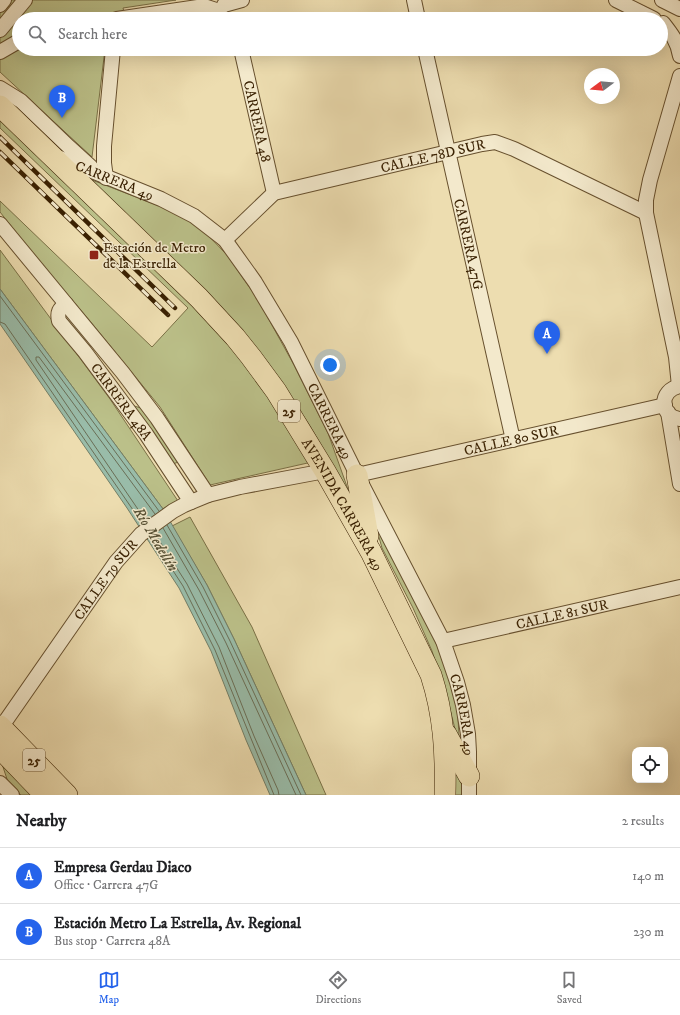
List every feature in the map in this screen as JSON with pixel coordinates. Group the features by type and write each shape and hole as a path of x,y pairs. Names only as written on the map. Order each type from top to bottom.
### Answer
{"highway":[{"name":"AVENIDA CARRERA 49","path":"0,106 199,298 235,337 276,391 325,471 371,552 431,675 437,695 444,731 445,795"},
{"path":"357,475 371,552"},
{"name":"25","path":"0,727 50,791"},
{"path":"444,731 469,785"},
{"name":"25","path":"0,748 50,791"}],"street":[{"path":"0,5 4,0"},
{"path":"15,12 25,0"},
{"path":"221,2 242,0"},
{"path":"414,0 417,12"},
{"path":"616,0 641,12"},
{"path":"653,0 655,12"},
{"path":"662,0 680,9"},
{"path":"221,2 230,12"},
{"path":"163,12 204,6 218,12"},
{"path":"0,30 12,16"},
{"path":"668,26 680,32"},
{"path":"668,30 673,35 679,49 680,56"},
{"path":"0,52 12,45"},
{"path":"106,178 104,146 112,56"},
{"name":"CARRERA 48","path":"243,56 274,193"},
{"name":"CARRERA 47G","path":"427,56 514,440"},
{"path":"680,76 650,180 646,200 646,213 677,361 679,386 669,391 666,395 671,412 680,484"},
{"path":"0,88 21,101 81,159 106,178"},
{"name":"CALLE 78D SUR","path":"274,193 448,151 495,142 505,145 646,213"},
{"name":"CARRERA 49","path":"51,154 106,178 161,199 194,216 225,240 255,282 278,319 443,641 463,705 468,734 469,785"},
{"path":"225,240 274,193"},
{"name":"CARRERA 48A","path":"0,224 142,396 208,495"},
{"name":"CARRERA 48A","path":"66,304 59,310 59,321 118,396 191,502"},
{"name":"CALLE 80 SUR","path":"357,475 514,440 671,412"},
{"path":"171,471 181,468 186,462"},
{"name":"CALLE 79 SUR","path":"0,727 116,562 141,534 173,511 208,495 240,487 325,471"},
{"name":"CALLE 81 SUR","path":"443,641 680,587"},
{"path":"0,782 12,795"}],"green space":[{"path":"0,0 176,0 123,8 124,12 12,12 12,56 104,56 92,157 0,72"},
{"path":"0,115 185,295 252,372 312,462 210,485 160,407 0,212 0,201 152,347 188,308 0,128"},
{"path":"92,180 167,209 199,226 227,255 257,298 294,365 328,433 350,495 310,426 278,377 240,329"},
{"path":"0,250 110,399 178,501 163,509 0,289"},
{"path":"131,405 144,409 181,461 173,464"},
{"path":"373,516 436,635 457,705 460,749 447,697 432,651 413,608 382,548"},
{"path":"190,517 252,627 326,795 306,795 234,639 207,585 172,526"},
{"path":"2,764 33,795 21,795 8,782"},
{"path":"451,766 464,779 463,795 451,795"}],"water":[{"name":"Río Medellín","path":"0,289 163,509 207,585 234,639 306,795 270,795 246,740 211,651 179,588 127,508 0,324"}],"railway":[{"path":"0,137 175,308"},
{"path":"0,152 168,315"}],"place":[{"name":"Estación Metro La Estrella, Av. Regional","path":"62,118"},
{"name":"Estación de Metro de la Estrella","path":"94,255"},
{"name":"Empresa Gerdau Diaco","path":"547,354"}]}
